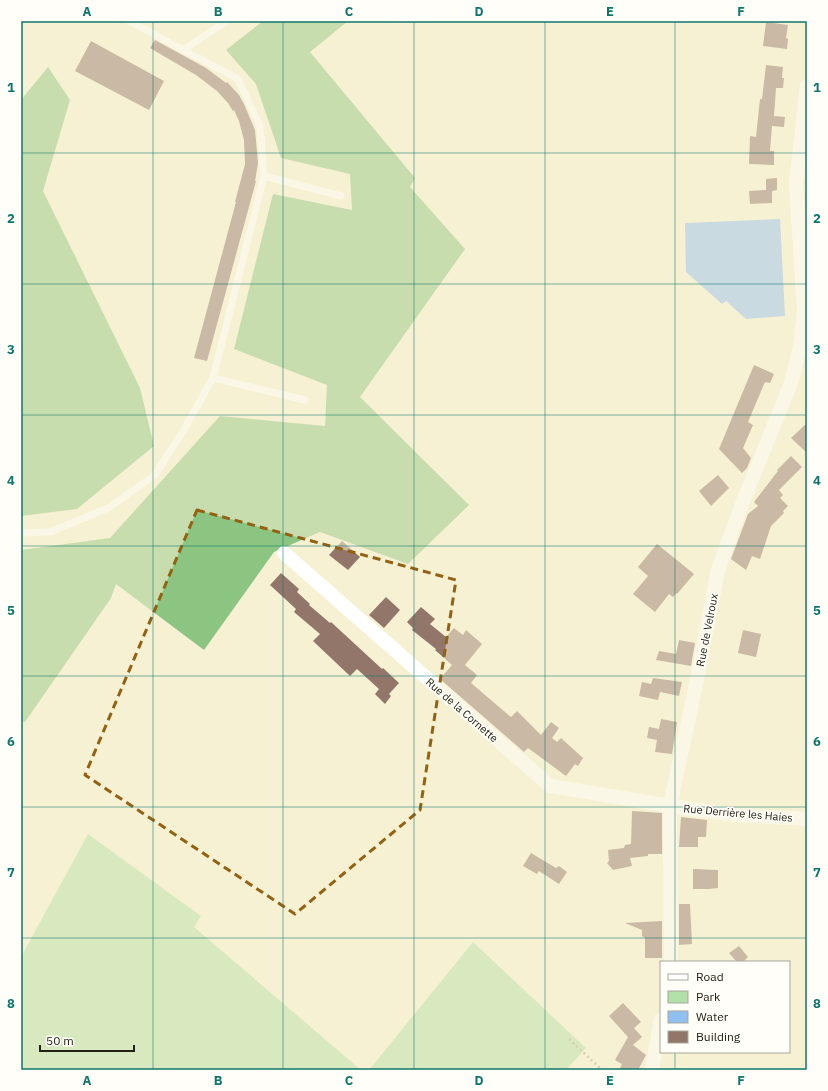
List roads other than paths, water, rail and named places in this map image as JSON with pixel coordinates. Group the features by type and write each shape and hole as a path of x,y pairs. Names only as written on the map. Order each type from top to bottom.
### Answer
{"street":[{"name":"Rue de Velroux","path":"671,961 670,806 718,570 744,499 791,383 800,347 804,311 796,184 807,86"},
{"name":"Rue de la Cornette","path":"284,553 550,786 670,806"},
{"name":"Rue Derrière les Haies","path":"670,806 735,815 807,819"},
{"path":"652,1070 660,1025"}],"lane":[{"path":"21,533 50,532 108,508 155,475 183,431 213,378 264,176 260,126 238,79 129,21"},
{"path":"183,50 227,21"},
{"path":"264,176 341,196"},
{"path":"213,378 305,400"}],"water":[{"path":"780,219 785,316 746,319 726,301 722,304 686,272 685,223"}]}
